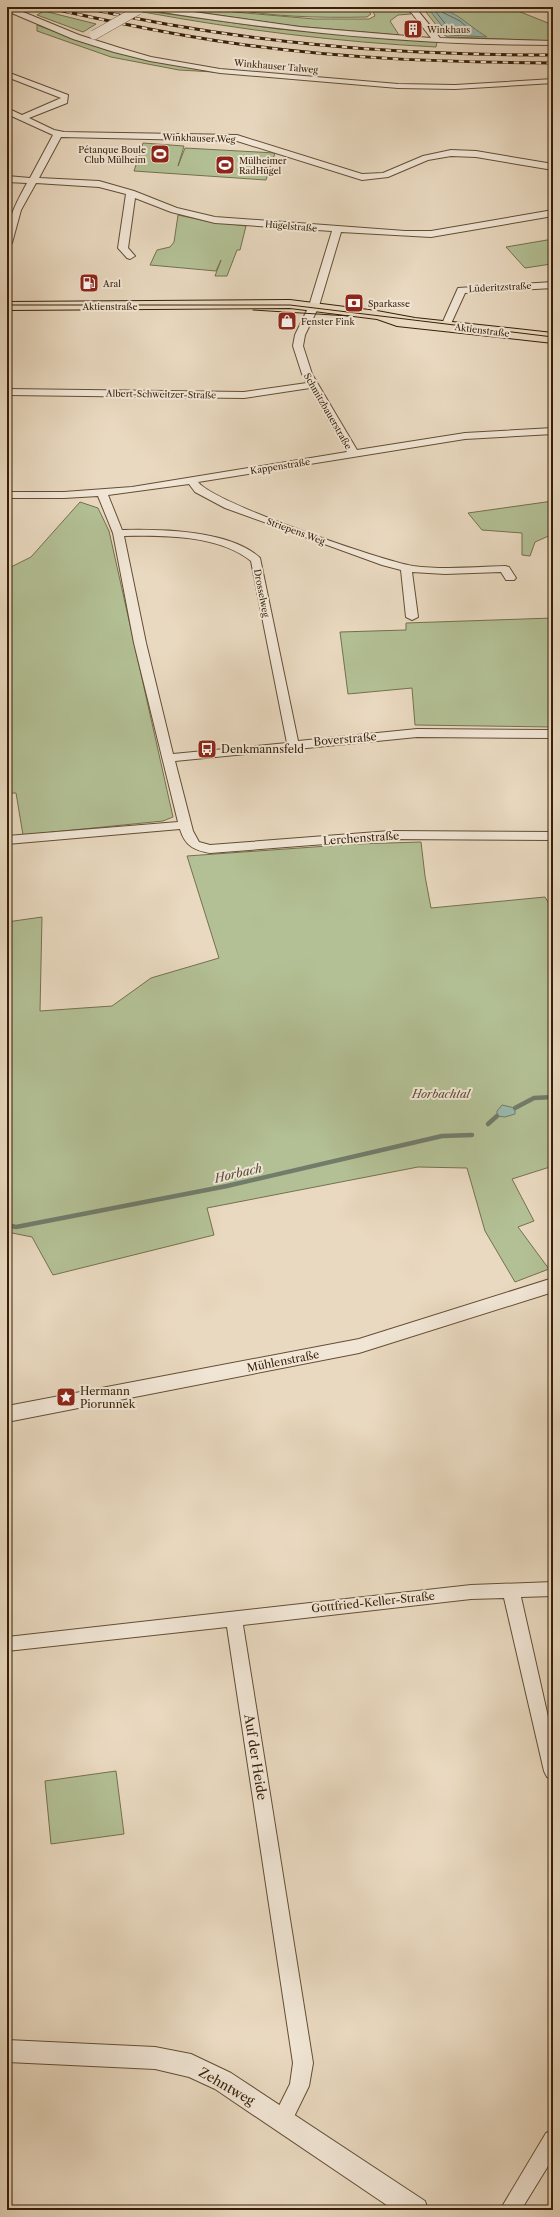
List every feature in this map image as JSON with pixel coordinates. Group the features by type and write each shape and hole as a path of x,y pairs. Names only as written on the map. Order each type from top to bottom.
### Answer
{"main road":[{"name":"Aktienstraße","path":"7,306 214,306 312,310 553,338"}],"street":[{"path":"411,7 434,34 436,40"},
{"name":"Winkhauser Talweg","path":"7,8 76,37 150,59 229,72 398,86 455,87 553,81"},
{"path":"85,39 138,10 150,8 251,24 333,33 436,40 553,43"},
{"path":"7,74 65,97 64,101 22,118"},
{"name":"Winkhauser Weg","path":"7,111 58,134 90,136 237,138 254,142 344,173 362,177 385,175 426,158 450,152 476,154 553,167"},
{"path":"7,242 16,210 58,134"},
{"name":"Hügelstraße","path":"7,179 99,184 130,193 174,210 198,217 337,230 431,234 553,213"},
{"path":"130,193 123,248 130,256"},
{"name":"Schmitzbauerstraße","path":"337,230 312,310 300,335 298,346 303,366 354,455"},
{"name":"Lüderitzstraße","path":"446,326 462,290 553,285"},
{"name":"Albert-Schweitzer-Straße","path":"7,392 244,395 313,385"},
{"name":"Kappenstraße","path":"7,495 102,493 192,481 465,436 553,431"},
{"name":"Striepens Weg","path":"192,481 199,490 230,506 362,555 406,569 421,571 505,569 510,578"},
{"path":"7,840 185,825 140,643 118,533 102,493"},
{"name":"Drosselweg","path":"118,533 158,532 196,536 225,544 250,555 256,560 293,744"},
{"path":"406,569 412,617"},
{"name":"Boverstraße","path":"169,758 417,732 553,734"},
{"name":"Lerchenstraße","path":"185,825 189,840 196,847 210,849 390,835 553,836"},
{"name":"Mühlenstraße","path":"7,1414 359,1346 553,1285"},
{"name":"Gottfried-Keller-Straße","path":"234,1618 471,1592 511,1592 553,1589"},
{"path":"511,1592 542,1734 553,1771"},
{"path":"7,1644 234,1618"},
{"name":"Auf der Heide","path":"234,1618 303,2063 299,2086 282,2120"},
{"name":"Zehntweg","path":"7,2051 155,2058 191,2066 223,2081 416,2210"},
{"path":"510,2210 553,2140"}],"green space":[{"path":"162,7 210,7 234,12 314,19 369,19 375,16 371,7 406,7 411,14 398,15 390,21 399,35 294,26"},
{"path":"221,7 366,7 371,14 367,17 294,16 257,13"},
{"path":"422,7 508,7 553,25 553,41 448,37 444,35"},
{"path":"44,11 96,24 83,32 37,15"},
{"path":"146,11 278,29 437,42 436,47 363,42 253,30 143,12"},
{"path":"37,25 124,53 169,64 214,72 179,70 111,57 37,31"},
{"name":"Mülheimer RadHügel","path":"143,143 184,146 178,166 185,148 275,153 266,180 134,171"},
{"path":"178,215 206,221 246,226 240,250 237,250 227,276 215,276 221,260 216,271 150,265 157,250 170,247 174,242"},
{"path":"553,239 553,260 549,261 551,264 525,268 506,247"},
{"path":"553,501 553,534 535,542 530,556 522,555 522,533 482,530 468,513"},
{"path":"80,502 98,508 109,531 173,817 163,821 23,835 16,793 7,793 7,569 31,557"},
{"path":"553,618 553,727 415,725 412,688 348,694 340,632 406,630 406,623"},
{"name":"Horbachtal","path":"421,842 431,908 545,897 553,910 553,1166 512,1179 534,1221 518,1227 549,1269 515,1282 485,1231 467,1168 418,1167 207,1208 214,1235 53,1275 32,1237 7,1232 7,922 42,917 40,1011 112,1006 151,978 219,958 187,856 356,844"},
{"path":"116,1771 124,1834 51,1844 45,1781"}],"water":[{"path":"427,7 445,10 452,13 487,37 449,35"},
{"path":"502,1105 515,1108 515,1114 505,1117 497,1116 497,1111"}],"waterway":[{"name":"Horbach","path":"515,1108 534,1098 553,1097"},
{"name":"Horbach","path":"488,1124 497,1116"},
{"name":"Horbach","path":"7,1225 16,1227 227,1186 442,1136 472,1135"}],"tram line":[{"path":"7,305 290,305 553,337"},
{"path":"253,310 349,316"}],"railway":[{"path":"45,7 161,31 312,53 392,59 553,63"},
{"path":"81,7 199,30 316,44 433,53 553,55"}],"place":[{"name":"Winkhaus","path":"413,29"},
{"name":"Pétanque Boule Club Mülheim","path":"160,154"},
{"name":"Mülheimer RadHügel","path":"225,165"},
{"name":"Aral","path":"89,283"},
{"name":"Sparkasse","path":"354,303"},
{"name":"Fenster Fink","path":"287,321"},
{"name":"Denkmannsfeld","path":"207,749"},
{"name":"Hermann Piorunnek","path":"66,1397"}]}
